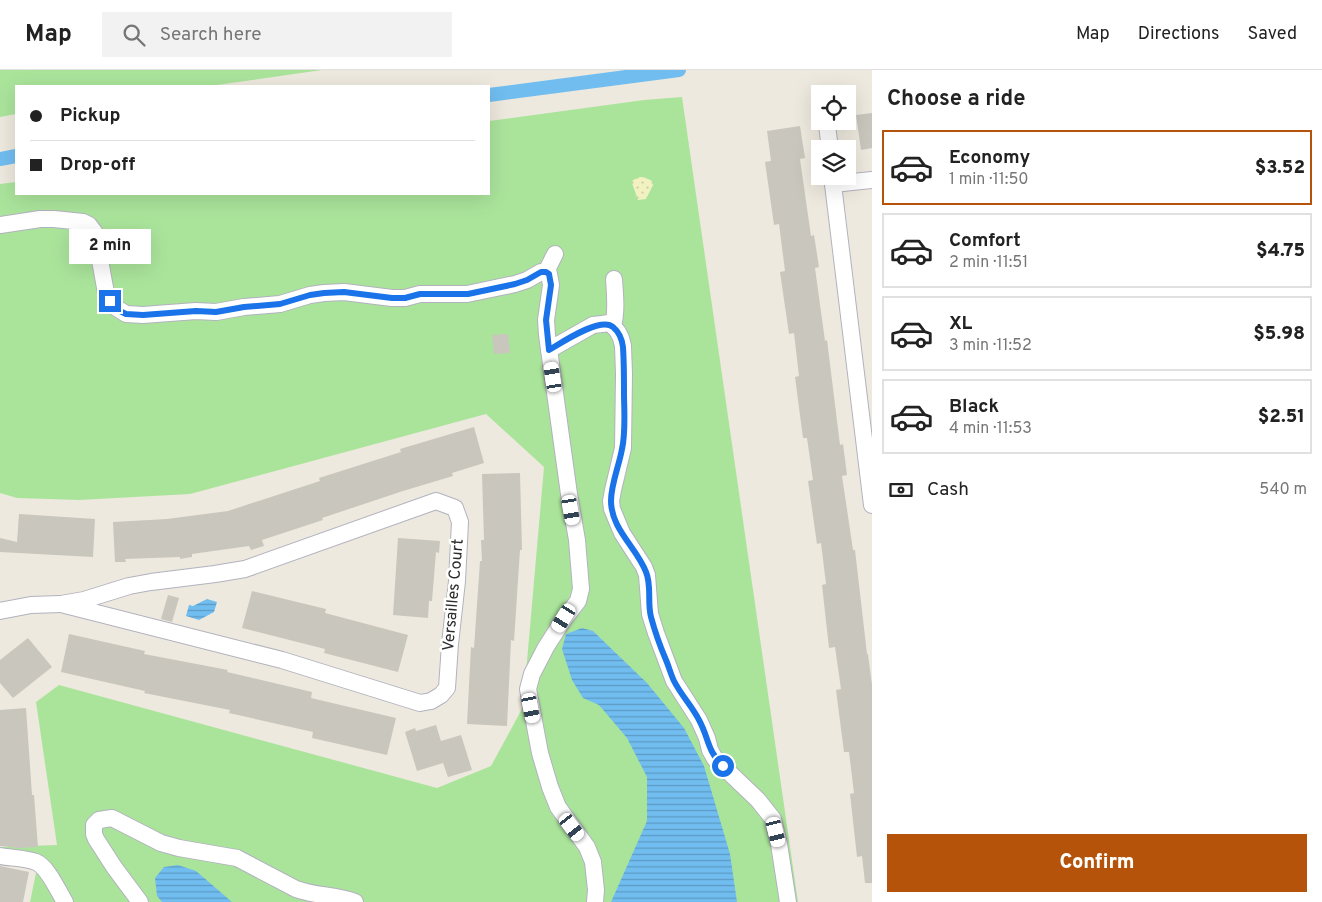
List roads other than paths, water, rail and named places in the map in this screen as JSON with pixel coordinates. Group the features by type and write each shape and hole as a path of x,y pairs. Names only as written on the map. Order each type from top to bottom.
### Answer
{"street":[{"path":"856,180 872,180"},
{"path":"834,185 872,505"},
{"path":"0,225 54,218 83,222 89,225 95,233 106,293 115,307 126,314 216,312 280,304 324,293 344,292 392,298 405,298 420,294 468,294 515,284 541,272 546,272"},
{"path":"546,272 554,254"},
{"path":"546,272 549,274 551,285 546,320 549,350 577,540 581,589 578,601 564,618 546,647 532,674 528,689 540,753 550,787 558,807 587,847 593,862 596,890 595,902"},
{"path":"613,326 616,303 614,279"},
{"path":"549,350 593,326 609,323 618,332 623,346 623,448 611,501 612,509 622,533 644,567 647,575 650,614 674,681 699,720 715,759 758,800 773,819 788,902"},
{"name":"Versailles Court","path":"0,611 31,605 61,604 84,600 129,586 245,569 436,501 455,508 460,522 457,581 447,688 441,696 431,702 420,703 282,660 61,604"},
{"path":"140,902 114,867 94,834 94,825 100,820 107,818 116,820 161,843 179,848 237,858 289,886 305,892 355,902"},
{"path":"0,856 29,860 40,864 49,875 64,902"}],"water":[{"path":"207,599 217,602 214,612 199,620 186,616 189,605 193,606"},
{"path":"582,628 593,631 647,683 684,728 704,766 730,854 737,902 611,902 647,821 647,777 627,738 599,705 583,698 572,680 562,649 566,634"},
{"path":"178,865 196,871 232,902 162,902 157,896 155,878 164,867"}],"waterway":[{"path":"490,95 679,70"},
{"path":"0,159 15,156"}]}
